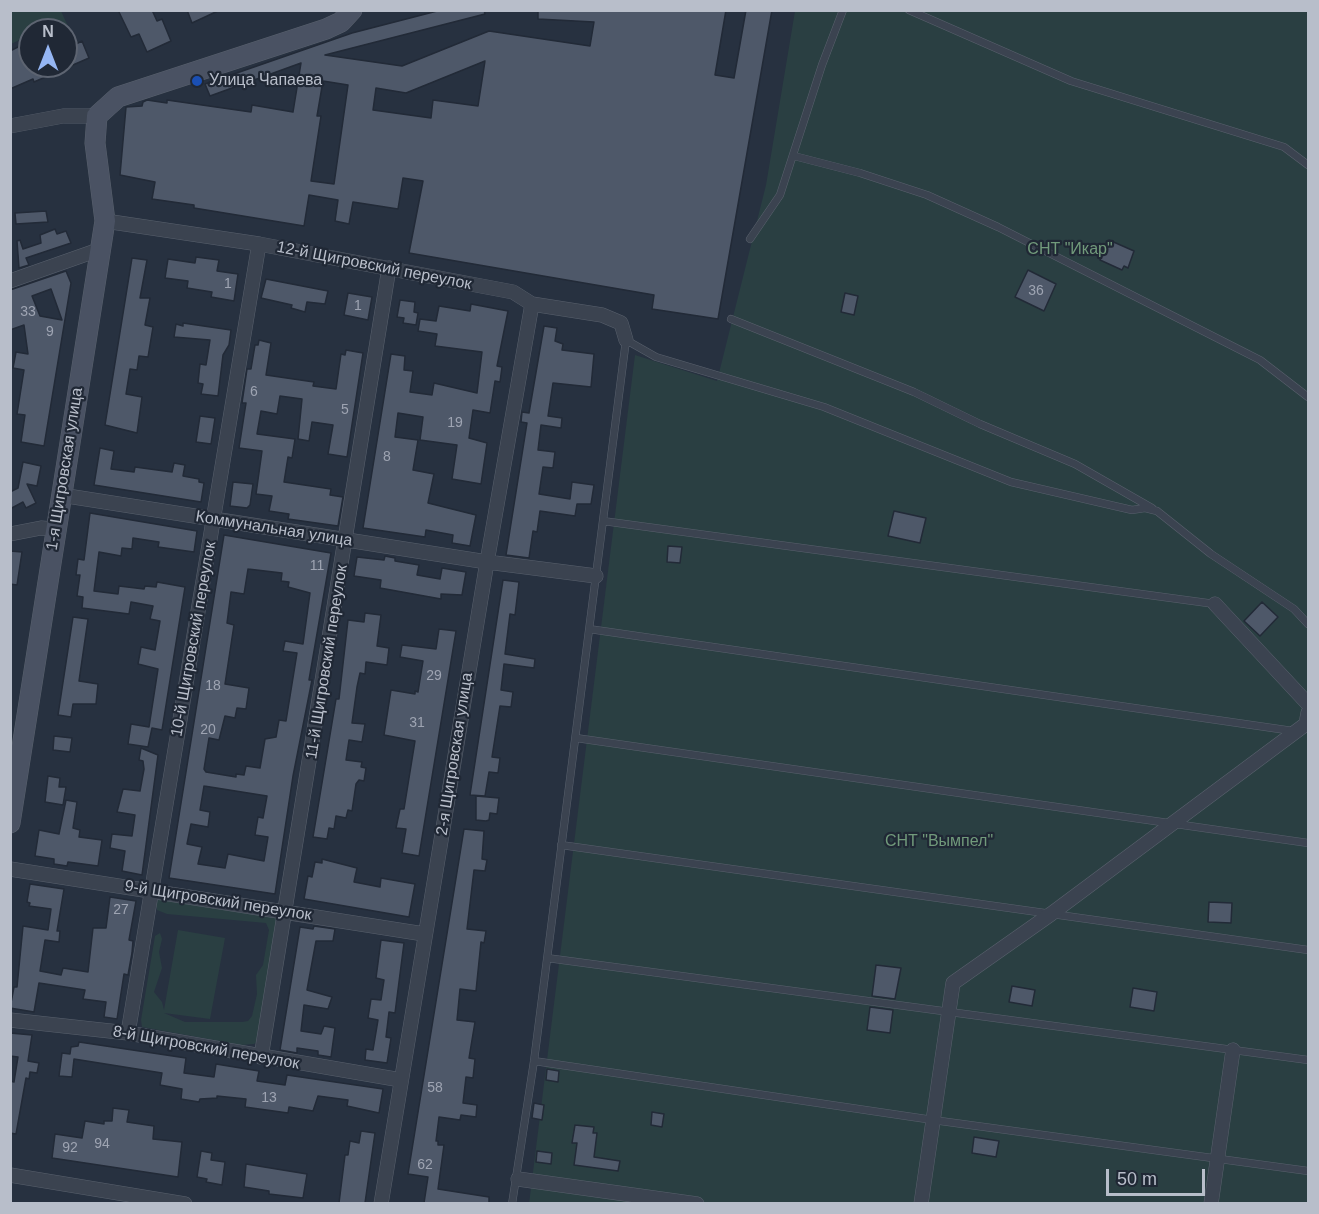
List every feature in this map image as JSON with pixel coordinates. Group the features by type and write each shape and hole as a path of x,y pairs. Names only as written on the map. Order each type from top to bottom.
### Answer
{"street":[{"path":"10,126 63,116 97,116 118,97 326,29 341,22 352,10"},
{"name":"1-я Щигровская улица","path":"10,823 105,221 94,143 94,125 97,116"},
{"name":"12-й Щигровский переулок","path":"105,221 259,244 513,292 532,304 602,315 621,323 626,340"},
{"name":"10-й Щигровский переулок","path":"128,1033 259,244"},
{"path":"10,280 101,249"},
{"name":"11-й Щигровский переулок","path":"261,1057 389,268"},
{"name":"2-я Щигровская улица","path":"381,1203 424,934 532,304"},
{"name":"Коммунальная улица","path":"61,495 487,562 596,576"},
{"path":"10,534 55,528"},
{"path":"1215,604 1308,704"},
{"path":"921,1203 952,983 1051,914 1306,724 1308,713"},
{"name":"9-й Щигровский переулок","path":"10,869 152,889 424,934"},
{"name":"8-й Щигровский переулок","path":"10,1020 128,1033 401,1080"},
{"path":"1211,1203 1233,1050"},
{"path":"10,1175 185,1203"},
{"path":"518,1179 697,1203"}],"lane":[{"path":"750,239 780,195 822,65 843,10"},
{"path":"909,10 1071,81 1284,147 1308,165"},
{"path":"794,156 860,173 927,195 998,227 1260,360 1308,397"},
{"path":"731,319 914,392 980,424 1075,464 1157,511 1211,554 1294,609 1308,624"},
{"path":"512,1203 518,1179 534,1061 626,340 656,357 824,407 1011,482 1132,510 1145,508 1157,511"},
{"path":"603,521 1215,604"},
{"path":"589,629 1296,731"},
{"path":"576,738 1308,843"},
{"path":"561,845 1308,950"},
{"path":"547,958 1308,1060"},
{"path":"534,1061 933,1120 1308,1171"}],"green space":[{"path":"11,10 61,11 64,18 18,18 18,41 11,44"},
{"name":"СНТ \"Вымпел\"","path":"795,11 1308,11 1308,1203 529,1204 635,355 717,381 766,185"},
{"path":"159,898 276,915 281,923 259,1040 254,1044 241,1045 142,1027 141,1020 155,936 160,933 162,939 159,952 162,968 154,992 162,1002 164,1010 178,930 225,938 210,1019 164,1013 185,1022 242,1022 248,1021 252,1016 257,994 256,975 263,965 269,930 266,923 167,914 157,910 156,904"}],"building":[{"path":"118,10 152,10 157,21 162,19 171,41 147,52 139,34 131,37"},
{"path":"187,10 220,10 192,23"},
{"path":"441,10 484,10 485,14 325,55 402,66 489,31 590,46 594,22 538,19 538,10 726,10 715,75 734,78 746,10 772,10 718,319 652,309 654,295 409,253 423,181 403,178 398,209 353,202 349,224 335,221 338,200 309,195 304,226 152,199 155,182 120,175 126,107 142,106 147,100 167,103 167,100 251,112 252,105 293,112 301,63 210,96 205,84 352,33","holes":["485,61 478,106 433,100 431,118 373,110 376,88 406,93","323,81 348,85 334,184 311,181 321,116 317,116"]},
{"path":"82,41 89,58 78,63 78,43"},
{"path":"18,47 18,78 43,78 34,82 33,79 10,89 10,51"},
{"path":"46,211 48,222 16,224 15,213"},
{"path":"55,229 57,234 66,231 71,243 26,258 29,265 19,268 17,241 20,240 23,249 41,243 40,235"},
{"path":"1109,240 1134,251 1128,268 1124,266 1122,270 1100,260"},
{"path":"196,257 219,260 217,271 238,274 234,301 211,297 212,292 187,288 188,281 165,278 168,259 195,263"},
{"path":"132,258 147,260 140,298 150,298 145,325 153,327 148,357 139,356 137,370 130,369 126,394 142,397 137,433 105,425"},
{"path":"1028,270 1056,284 1044,311 1015,297"},
{"path":"66,271 71,283 44,446 21,442 25,415 17,414 24,370 13,368 16,352 28,354 24,325 10,330 10,290","holes":["51,289 62,320 40,316 32,296"]},
{"path":"266,279 328,291 325,304 307,302 305,312 291,308 292,305 261,298"},
{"path":"348,293 372,297 368,320 344,315"},
{"path":"845,293 858,296 854,315 841,312"},
{"path":"400,300 415,302 414,312 418,313 416,325 403,323 404,318 397,317"},
{"path":"471,304 508,311 497,366 502,367 500,382 495,381 490,413 473,410 469,438 487,443 481,484 452,479 457,445 420,440 423,417 398,413 395,437 418,440 413,470 434,474 428,503 476,515 470,546 452,543 453,535 426,530 425,537 363,528 391,354 405,356 404,370 413,371 410,392 432,395 434,383 477,393 482,352 435,346 437,334 418,331 420,319 436,321 439,306 470,311"},
{"path":"183,323 231,330 229,345 223,355 218,396 201,394 203,384 198,383 200,364 206,365 210,340 174,337 176,324 183,326"},
{"path":"544,326 557,328 555,341 563,344 562,350 594,354 591,387 553,383 548,416 562,418 561,428 541,425 538,450 555,452 553,468 543,467 539,494 570,499 572,482 594,485 591,504 577,504 575,516 540,511 537,532 533,531 529,558 506,555 527,423 521,422 522,412 529,413"},
{"path":"259,340 271,343 266,375 314,382 313,386 336,389 341,354 345,355 346,350 363,353 347,457 328,454 333,425 312,422 309,441 298,439 302,399 280,396 277,414 261,411 257,434 295,439 292,458 288,457 284,482 331,489 330,495 343,497 338,526 288,519 289,514 269,511 272,496 256,494 262,451 239,448 246,403 242,403 247,369 251,369 255,345 258,345"},
{"path":"200,416 215,418 211,444 196,442"},
{"path":"100,448 114,451 111,469 134,472 135,467 172,472 174,463 185,465 183,476 199,479 199,482 204,483 201,502 94,485"},
{"path":"23,462 41,466 37,486 27,484 36,503 26,508 23,502 10,509 10,492 18,488"},
{"path":"233,482 253,484 250,505 247,508 230,506"},
{"path":"894,511 926,518 920,543 888,536"},
{"path":"90,513 197,531 194,552 158,547 159,542 133,538 132,549 122,548 121,556 99,552 94,591 118,594 119,586 144,589 145,586 156,587 157,582 185,587 162,730 152,728 148,747 128,744 131,724 149,727 158,669 138,664 141,647 155,650 160,621 150,619 153,606 131,602 129,614 82,608 83,597 77,596 80,575 76,575 78,559 84,560"},
{"path":"224,535 331,553 309,680 312,680 293,776 275,894 169,878","holes":["248,569 282,573 281,581 289,582 288,587 310,593 303,644 285,641 283,651 297,653 286,721 279,720 276,737 265,739 260,768 246,766 244,775 236,774 236,777 206,772 204,769 209,738 219,740 225,716 235,718 237,708 246,709 249,688 225,684 234,625 227,623 231,592 244,594","204,786 267,796 263,818 258,817 255,835 268,837 264,861 228,854 225,868 198,864 202,847 187,844 191,824 208,827 210,812 200,810"]},
{"path":"668,546 682,547 680,563 667,562"},
{"path":"10,551 22,552 17,585 10,584"},
{"path":"385,556 395,558 395,561 419,565 417,575 440,579 442,568 466,572 462,595 441,594 441,599 380,588 381,580 354,576 357,557 384,560"},
{"path":"503,580 519,582 515,615 510,614 505,654 535,659 534,668 504,664 501,690 513,692 511,707 500,706 492,757 500,758 498,773 489,772 485,796 470,795"},
{"path":"1262,602 1278,617 1260,636 1244,621"},
{"path":"365,613 381,615 377,646 389,648 387,665 366,662 365,674 360,673 357,687 352,723 365,724 362,742 349,740 346,760 362,762 361,767 366,768 364,781 359,780 356,784 352,811 348,810 346,818 336,816 334,829 329,828 327,839 313,837 336,699 339,699 348,620 364,622"},
{"path":"73,617 88,619 79,681 98,684 96,704 73,704 71,717 58,715"},
{"path":"439,629 456,631 419,856 402,853 406,829 396,828 400,809 404,809 415,741 384,735 391,690 415,694 415,691 418,692 423,661 400,657 402,645 436,649"},
{"path":"54,736 72,738 70,752 53,750"},
{"path":"141,748 158,755 142,875 122,871 125,851 110,848 112,834 132,836 135,815 117,812 123,789 140,791 144,769 143,761 139,760"},
{"path":"48,776 60,778 59,787 66,787 63,805 45,802"},
{"path":"476,796 499,798 497,814 490,813 489,820 486,821 476,820"},
{"path":"66,800 77,802 73,828 80,830 79,837 102,840 98,866 68,862 67,866 54,864 54,859 35,856 39,830 59,834"},
{"path":"464,829 484,831 482,859 487,860 485,871 474,870 467,929 486,931 484,943 481,942 476,991 460,989 457,1020 475,1022 469,1058 475,1059 473,1078 466,1077 463,1103 477,1105 476,1117 461,1115 460,1120 439,1117 436,1141 438,1145 444,1145 438,1189 489,1197 489,1203 424,1203 428,1177 408,1174"},
{"path":"322,859 357,868 354,882 380,887 381,878 415,884 409,917 304,899 308,876 312,877 315,862 322,863"},
{"path":"30,884 64,889 57,931 60,931 59,942 45,940 40,971 61,975 63,968 88,972 93,928 106,928 110,897 136,901 129,940 133,941 132,953 128,975 124,974 117,1019 104,1017 106,1002 83,999 85,990 39,983 34,1012 10,1008 14,987 17,987 23,926 48,930 51,909 29,906 30,903 27,902"},
{"path":"1209,902 1232,903 1231,923 1208,922"},
{"path":"314,926 335,929 333,941 316,941 307,990 332,997 328,1009 304,1005 301,1031 321,1034 324,1026 335,1028 331,1057 318,1055 318,1051 297,1048 297,1053 280,1050 300,927 313,929"},
{"path":"381,940 404,943 395,1013 389,1012 386,1037 391,1038 387,1063 365,1060 366,1049 373,1050 378,1020 368,1018 371,999 381,1000 384,980 376,978"},
{"path":"876,965 901,968 895,999 872,996"},
{"path":"1012,986 1035,990 1032,1006 1009,1002"},
{"path":"1133,988 1157,992 1154,1011 1130,1007"},
{"path":"870,1007 893,1010 890,1033 867,1030"},
{"path":"10,1033 32,1035 28,1061 39,1063 37,1073 30,1072 29,1079 26,1078 16,1134 10,1133 10,1081 14,1082 18,1057 10,1056"},
{"path":"79,1042 186,1058 184,1073 214,1077 216,1064 259,1071 257,1081 285,1085 287,1075 383,1089 379,1113 347,1106 348,1100 318,1096 313,1111 289,1107 288,1113 245,1107 246,1099 217,1096 217,1098 200,1099 199,1102 181,1099 182,1089 160,1085 162,1073 74,1059 72,1077 59,1076 62,1053 70,1054 71,1047 78,1046"},
{"path":"547,1069 559,1071 558,1082 546,1080"},
{"path":"534,1103 544,1105 542,1120 532,1118"},
{"path":"113,1108 129,1110 127,1122 154,1126 153,1139 182,1142 178,1177 52,1158 55,1134 82,1138 85,1121 104,1124 104,1121 112,1121"},
{"path":"652,1112 664,1114 662,1127 651,1125"},
{"path":"575,1125 594,1127 593,1133 597,1133 594,1157 620,1161 618,1171 574,1165 577,1143 572,1143"},
{"path":"361,1131 375,1133 365,1203 339,1203 345,1155 348,1155 350,1141 359,1143"},
{"path":"974,1137 999,1141 996,1157 972,1153"},
{"path":"201,1151 212,1153 211,1160 225,1162 222,1185 206,1182 207,1179 197,1177"},
{"path":"537,1151 552,1153 551,1164 536,1162"},
{"path":"246,1164 307,1174 303,1198 269,1194 269,1191 244,1187"}],"place":[{"name":"Улица Чапаева","path":"197,81"}],"park label":[{"name":"СНТ \"Икар\"","path":"1070,250"}]}
